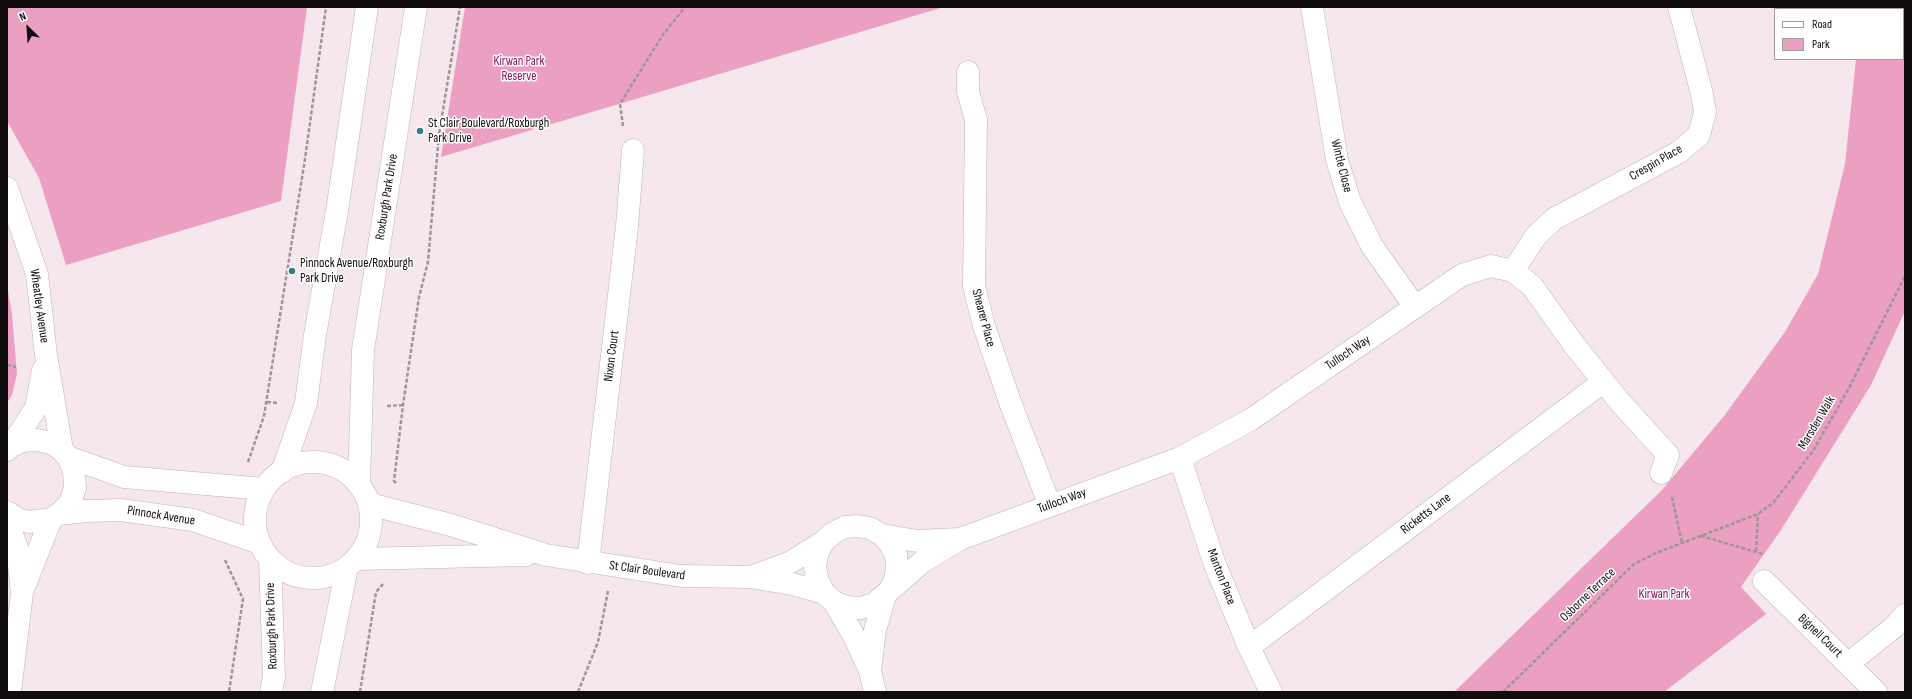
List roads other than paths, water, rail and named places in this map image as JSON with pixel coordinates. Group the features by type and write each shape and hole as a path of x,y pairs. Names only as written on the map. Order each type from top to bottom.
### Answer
{"street":[{"path":"282,472 306,403 315,334 337,211 367,7"},
{"name":"Roxburgh Park Drive","path":"359,484 363,350 416,7"},
{"name":"Wintle Close","path":"1312,7 1337,160 1350,202 1372,246 1415,307"},
{"name":"Crespin Place","path":"1513,271 1536,236 1554,219 1679,152 1700,135 1705,112 1702,94 1679,7"},
{"name":"Shearer Place","path":"968,72 968,92 976,120 974,286 984,326 1008,396 1050,506"},
{"name":"Nixon Court","path":"588,562 627,226 633,150"},
{"name":"Wheatley Avenue","path":"7,188 37,274 46,356 65,454 74,471 75,488 70,503 55,517"},
{"name":"Tulloch Way","path":"887,593 922,562 960,539 1180,458 1250,420 1462,275 1491,266 1513,271 1532,286 1664,464"},
{"name":"Wheatley Avenue","path":"9,448 36,408 46,356"},
{"name":"Ricketts Lane","path":"1249,647 1603,382"},
{"path":"9,448 24,441 38,440 51,443 65,454 124,477 264,489"},
{"name":"Manton Place","path":"1180,458 1214,562 1249,647 1271,692"},
{"path":"322,692 352,563 367,542 369,536 371,523 369,504 359,484 346,472 331,465 314,462 297,464 282,472 264,489 257,506 255,525 265,551 283,570 304,577 316,578 332,575 352,563"},
{"name":"St Clair Boulevard","path":"369,504 445,523 546,555 681,576 750,577 792,584 829,597"},
{"name":"Pinnock Avenue","path":"7,512 18,519 29,522 86,511 121,510 193,520 231,533 265,551"},
{"path":"22,593 55,517"},
{"path":"7,522 17,547 22,593 10,692"},
{"path":"870,671 875,630 887,593 895,580 897,567 896,555 890,544 882,535 870,528 851,526 833,533 823,542 817,554 815,568 818,581 853,634 870,671 875,692"},
{"name":"Tulloch Way","path":"882,535 916,541 960,539"},
{"name":"St Clair Boulevard","path":"750,577 791,562 823,542"},
{"name":"Roxburgh Park Drive","path":"265,551 274,677 271,692"},
{"name":"St Clair Boulevard","path":"352,563 546,555"},
{"name":"Bignell Court","path":"1764,581 1849,663 1876,692"},
{"path":"829,597 847,607 860,608 874,604 887,593"},
{"path":"1849,663 1893,628 1905,615"}],"place":[{"name":"St Clair Boulevard/Roxburgh Park Drive","path":"420,131"},
{"name":"Pinnock Avenue/Roxburgh Park Drive","path":"292,271"}],"park label":[{"name":"Kirwan Park Reserve","path":"519,70"},
{"name":"Kirwan Park","path":"1664,595"}]}
